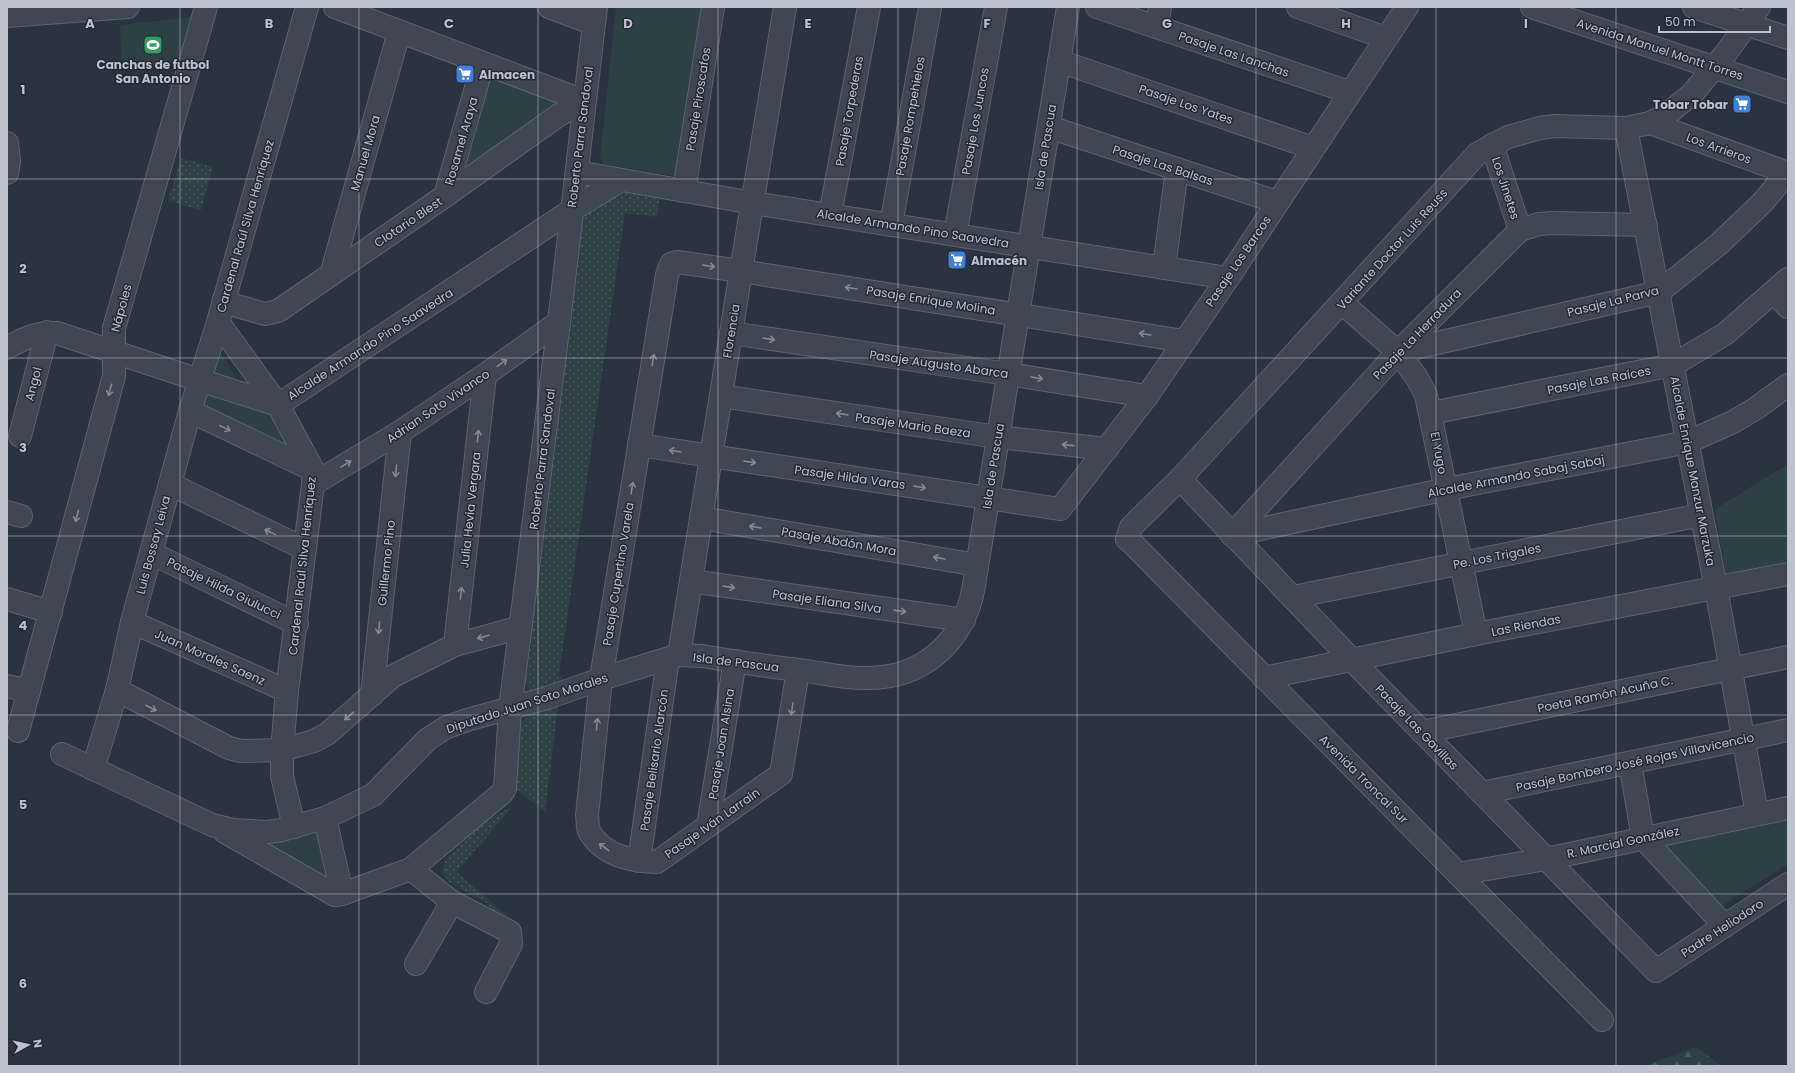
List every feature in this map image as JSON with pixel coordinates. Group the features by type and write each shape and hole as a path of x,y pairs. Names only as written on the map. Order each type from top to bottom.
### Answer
{"street":[{"path":"7,16 128,7"},
{"name":"Nápoles","path":"51,612 114,376 114,328 206,7"},
{"name":"Cardenal Raúl Silva Henríquez","path":"294,827 282,776 282,750 287,691 313,477 278,405 220,312 307,7"},
{"path":"335,7 584,101"},
{"path":"550,7 595,16"},
{"name":"Pasaje Piroscafos","path":"684,191 713,7"},
{"name":"Florencia","path":"674,657 691,581 741,271 786,7"},
{"name":"Pasaje Torpederas","path":"830,215 869,7"},
{"name":"Pasaje Rompehielos","path":"890,224 930,7"},
{"name":"Pasaje Los Juncos","path":"955,235 996,7"},
{"name":"Isla de Pascua","path":"674,657 735,661 868,678 897,675 915,668 932,658 944,647 964,620 970,608 1068,7"},
{"name":"Pasaje Las Lanchas","path":"1097,7 1159,17 1349,92"},
{"path":"1298,7 1386,38"},
{"name":"Pasaje Los Barcos","path":"1060,509 1147,396 1228,278 1406,7"},
{"name":"Avenida Manuel Montt Torres","path":"1532,7 1714,66 1788,92"},
{"path":"1694,7 1753,16 1788,38"},
{"name":"Roberto Parra Sandoval","path":"342,894 411,869 502,793 505,788 510,709 559,322 595,16"},
{"name":"Variante Doctor Luis Reuss","path":"1127,539 1130,527 1180,479 1477,154 1514,135 1540,128 1555,126 1626,128 1650,123 1668,114 1692,94 1753,16"},
{"name":"Manuel Mora","path":"331,275 399,32"},
{"name":"Pasaje Los Yates","path":"1059,61 1313,148"},
{"name":"Rosamel Araya","path":"446,196 483,62"},
{"name":"Clotario Blest","path":"220,312 265,314 273,312 331,275 446,196 559,115 584,101"},
{"name":"Los Arrieros","path":"1650,123 1787,173"},
{"name":"Pasaje Las Balsas","path":"1049,127 1277,202"},
{"name":"Alcalde Enrique Manzur Marzuka","path":"1626,128 1716,588 1757,814"},
{"path":"7,143 9,162 7,173"},
{"name":"Los Jinetes","path":"1492,145 1520,230"},
{"path":"1164,268 1177,169"},
{"name":"Alcalde Armando Pino Saavedra","path":"577,172 753,203 1228,278"},
{"name":"Pasaje La Parva","path":"1398,352 1659,292 1719,244 1763,202 1787,173"},
{"name":"Alcalde Armando Pino Saavedra","path":"7,348 26,337 47,332 66,335 278,405 572,210 621,180"},
{"name":"Pasaje La Herradura","path":"1232,535 1398,352 1520,230 1539,224 1553,223 1646,225"},
{"name":"Pasaje Enrique Molina","path":"677,262 1018,313 1184,341"},
{"name":"Pasaje Cupertino Varela","path":"639,861 617,856 600,844 588,830 587,815 601,679 639,445 667,275 671,264 677,262"},
{"name":"Pasaje Las Raíces","path":"1431,413 1673,365 1725,334 1783,293"},
{"name":"El Yugo","path":"1342,303 1398,352 1426,395 1447,489 1476,634"},
{"name":"Luis Bossay Leiva","path":"93,769 117,690 132,622 190,411 220,312"},
{"name":"Adrian Soto Vivanco","path":"313,477 400,432 485,375 559,322"},
{"name":"Angol","path":"20,436 47,332"},
{"name":"Pasaje Augusto Abarca","path":"731,333 1147,396"},
{"name":"Julia Hevia Vergara","path":"456,645 485,375"},
{"name":"Alcalde Armando Sabaj Sabaj","path":"1232,535 1447,489 1688,442 1733,422 1755,409 1788,385"},
{"name":"Pasaje Mario Baeza","path":"721,396 998,438 1106,449"},
{"path":"190,411 313,477"},
{"name":"Guillermo Pino","path":"372,695 400,432"},
{"name":"Pasaje Hilda Varas","path":"639,445 1060,509"},
{"name":"Pasaje Las Gavillas","path":"1180,479 1352,660 1656,971"},
{"path":"170,484 305,549"},
{"name":"Pe. Los Trigales","path":"1293,597 1701,515"},
{"name":"Pasaje Abdón Mora","path":"701,518 977,564"},
{"name":"Avenida Troncal Sur","path":"1127,539 1602,1020"},
{"name":"Pasaje Hilda Giulucci","path":"151,552 296,624"},
{"name":"Las Riendas","path":"1264,678 1476,634 1788,574"},
{"name":"Pasaje Eliana Silva","path":"691,581 964,620"},
{"path":"7,599 51,612 18,731"},
{"name":"Juan Morales Saenz","path":"132,622 287,691"},
{"path":"117,690 229,748 241,751 282,750 314,741 327,734 393,676 456,645 521,627"},
{"name":"Diputado Juan Soto Morales","path":"62,754 212,825 233,830 268,832 294,827 324,818 373,795 428,740 445,728 674,657"},
{"name":"Pasaje Belisario Alarcón","path":"639,861 674,657"},
{"name":"Poeta Ramón Acuña C.","path":"1422,732 1788,657"},
{"name":"Pasaje Joan Alsina","path":"708,826 735,661"},
{"name":"Pasaje Iván Larraín","path":"639,861 657,862 781,774 798,670"},
{"path":"7,686 29,691"},
{"name":"Pasaje Bombero José Rojas Villavicencio","path":"1482,793 1788,730"},
{"path":"1630,763 1643,838 1725,926"},
{"name":"R. Marcial González","path":"1458,874 1546,859 1788,808"},
{"path":"212,825 335,895 342,894 324,818"},
{"path":"411,869 452,902 510,932 511,944 486,992"},
{"name":"Padre Heliodoro","path":"1656,971 1788,884"},
{"path":"416,964 452,902"}],"green space":[{"path":"616,7 709,7 682,177 603,164 600,158"},
{"name":"Canchas de futbol San Antonio","path":"192,17 179,65 122,69 120,25"},
{"path":"489,75 557,103 558,110 458,179"},
{"path":"181,158 213,167 201,210 168,201"},
{"path":"614,188 660,195 657,217 625,213 559,675 563,680 536,693 530,690 524,682 579,213"},
{"path":"216,351 220,352 236,377 236,380 210,375"},
{"path":"203,392 270,413 298,453 201,403"},
{"path":"1788,464 1788,564 1726,576 1715,509"},
{"path":"559,700 545,812 515,788 521,724 528,716"},
{"path":"513,806 457,872 518,925 493,915 487,903 449,882 442,872 445,860 485,821"},
{"path":"1788,817 1788,864 1723,905 1665,844"},
{"path":"319,833 338,886 246,841 286,841"},
{"path":"1696,1047 1722,1066 1644,1066"}],"place":[{"name":"Canchas de futbol San Antonio","path":"153,45"},
{"name":"Almacen","path":"465,74"},
{"name":"Tobar Tobar","path":"1742,104"},
{"name":"Almacén","path":"957,260"}]}
